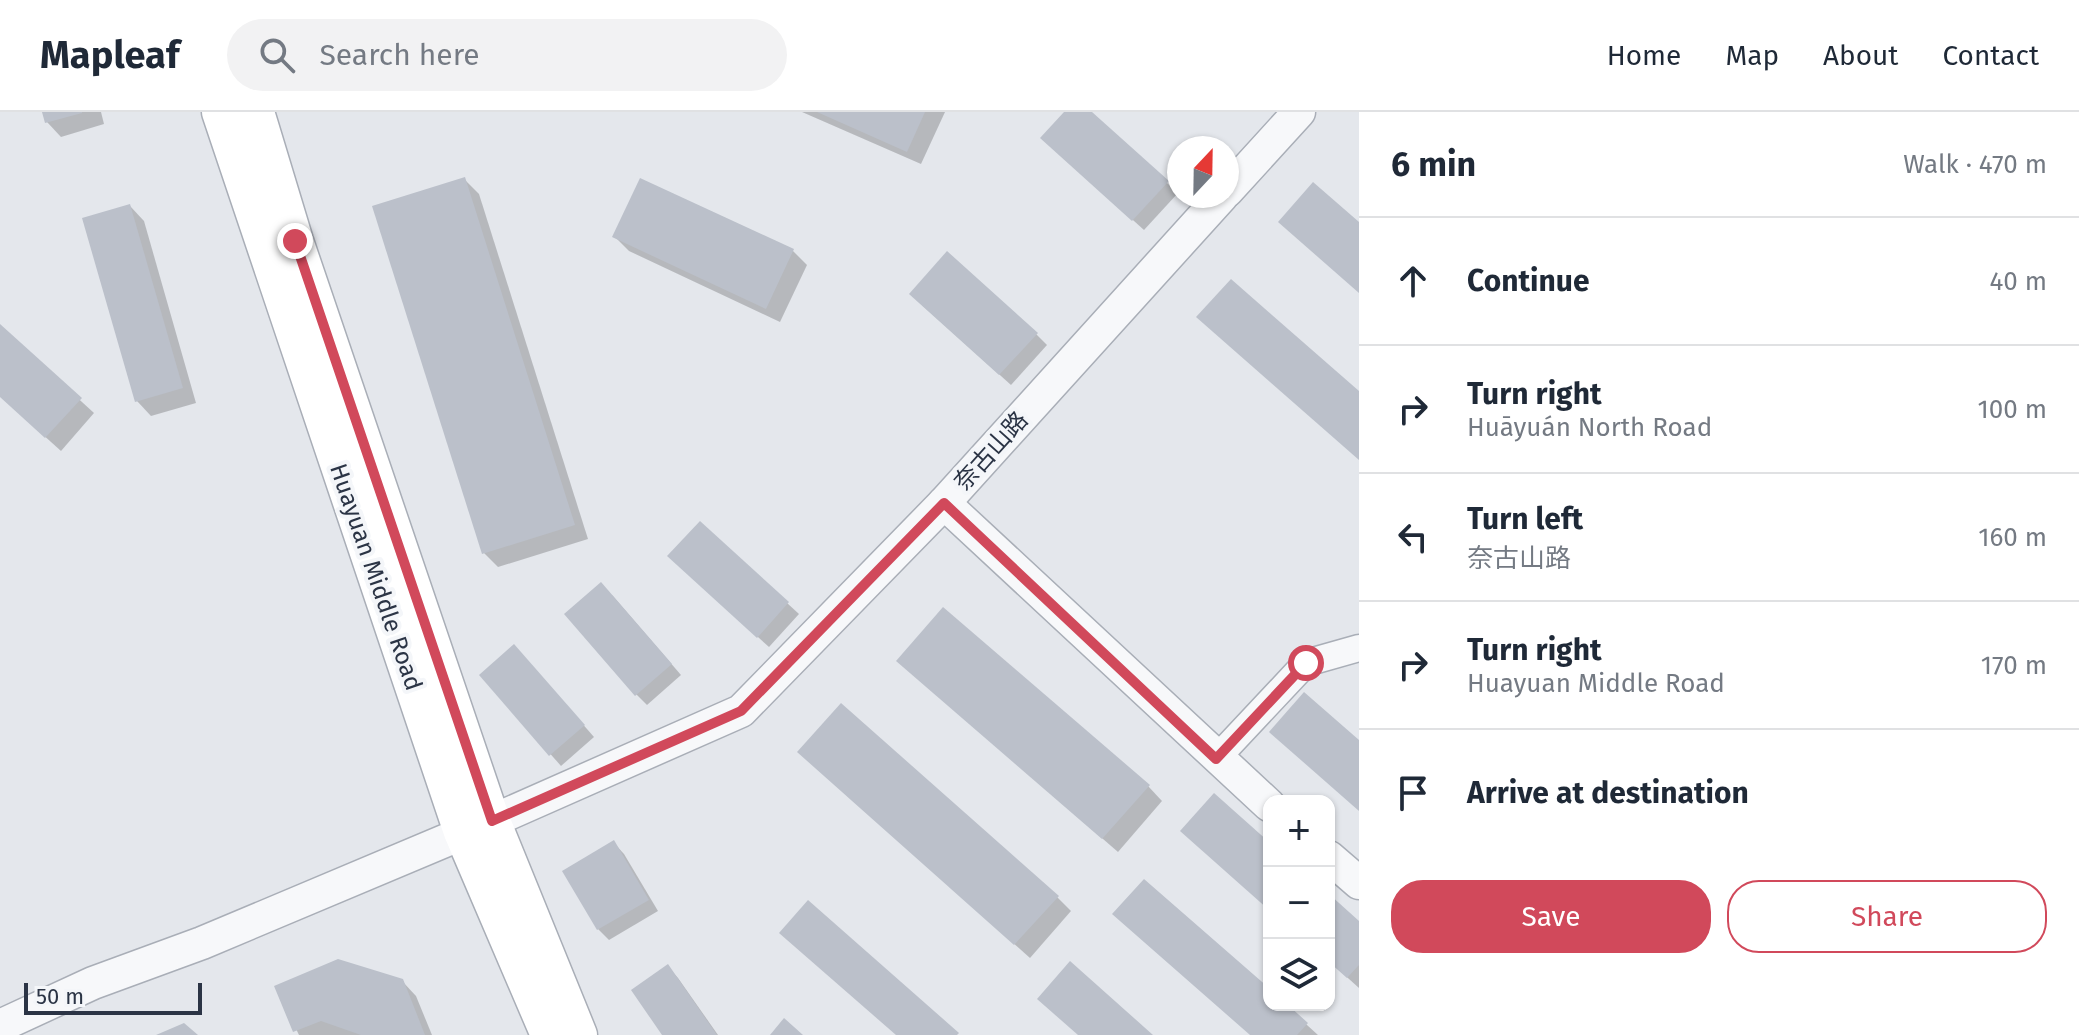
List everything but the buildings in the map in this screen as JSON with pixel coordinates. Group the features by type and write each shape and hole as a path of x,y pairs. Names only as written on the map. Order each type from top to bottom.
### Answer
{"main road":[{"name":"Huayuan Middle Road","path":"220,112 549,1035"},
{"name":"Huayuan Middle Road","path":"256,112 477,827 579,1035"}],"street":[{"path":"1239,178 1299,112"},
{"name":"奈古山路","path":"0,1026 93,983 202,943 477,827 741,711 944,503 1211,208"},
{"path":"944,503 1263,800"},
{"path":"1216,759 1306,663 1359,648"},
{"path":"1335,862 1359,883"}],"route":[{"path":"295,241 492,821 741,711 944,503 1216,759 1306,663"}]}
